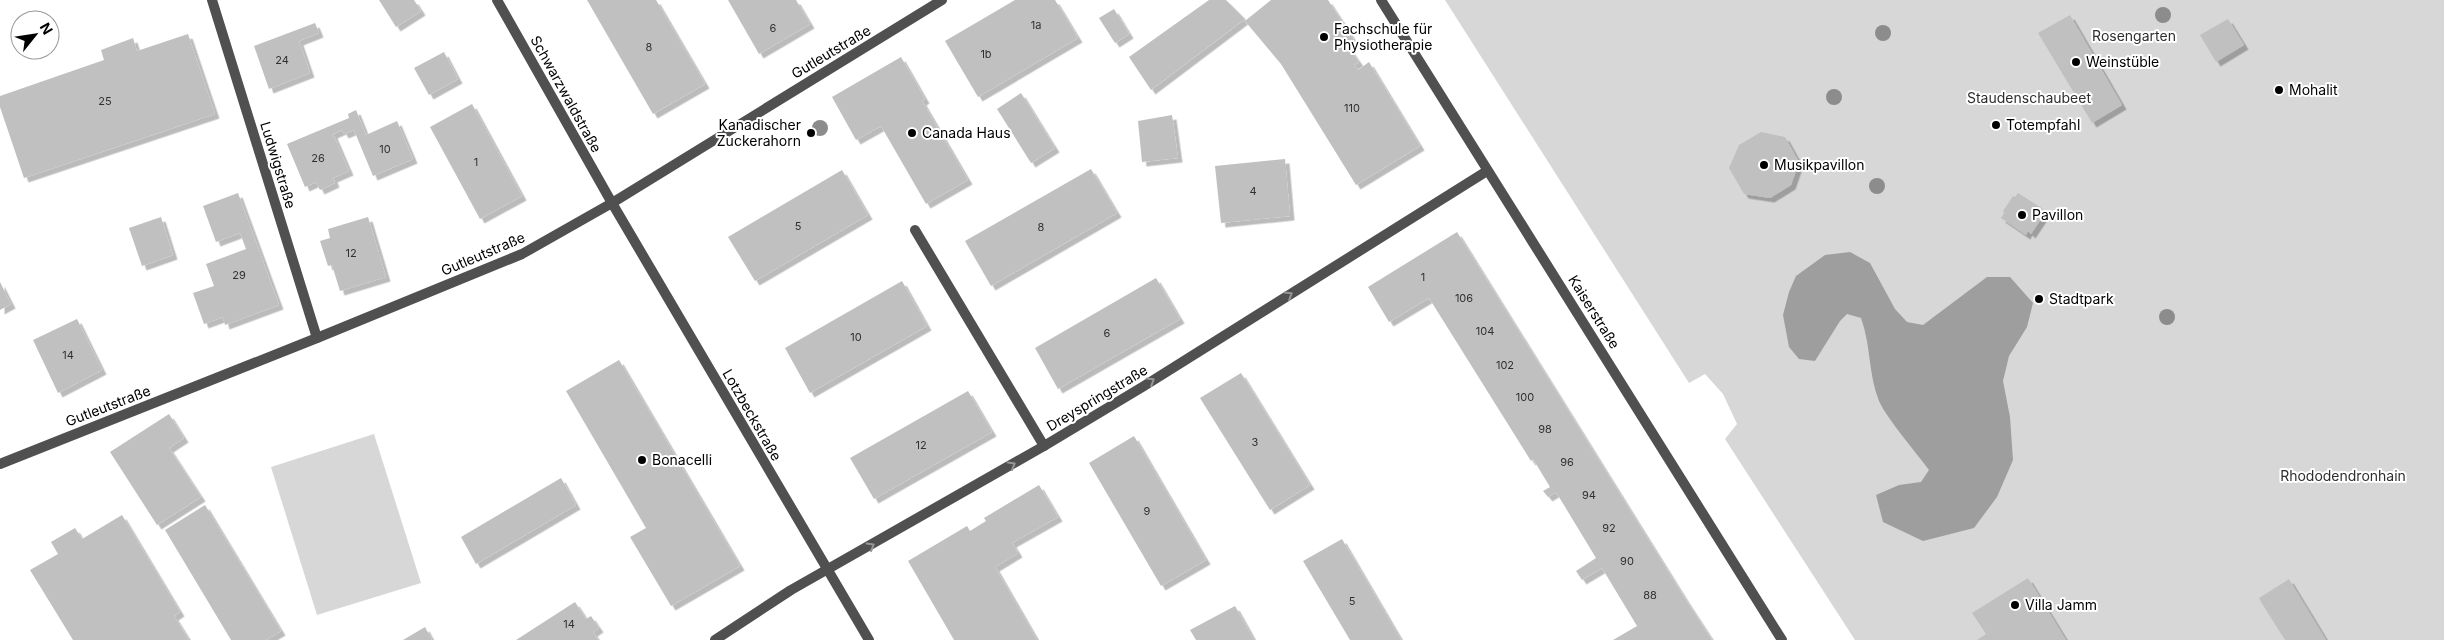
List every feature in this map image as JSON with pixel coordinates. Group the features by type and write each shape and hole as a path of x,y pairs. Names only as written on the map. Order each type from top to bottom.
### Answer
{"street":[{"name":"Ludwigstraße","path":"212,0 317,338"},
{"name":"Schwarzwaldstraße","path":"497,0 612,202"},
{"name":"Gutleutstraße","path":"0,464 522,254 612,202 942,0"},
{"name":"Kaiserstraße","path":"1381,0 1782,640"},
{"name":"Dreyspringstraße","path":"715,640 790,590 1044,446 1487,171"},
{"name":"Lotzbeckstraße","path":"612,202 869,640"},
{"path":"915,230 1044,446"}],"green space":[{"name":"Stadtpark","path":"1445,0 2444,0 2444,640 1855,640 1725,439 1737,424 1723,394 1705,374 1689,383"},
{"path":"374,434 421,583 317,615 271,467"}],"shaded area":[{"path":"1850,252 1870,263 1895,309 1907,322 1923,325 1987,277 2010,277 2033,303 2027,327 2009,356 2003,381 2010,417 2013,460 1997,497 1974,528 1923,541 1883,522 1876,495 1899,485 1921,482 1929,470 1895,426 1879,401 1875,391 1861,318 1847,314 1840,321 1815,361 1799,359 1789,347 1783,315 1789,292 1796,276 1825,255"}],"building":[{"path":"379,0 414,0 421,11 396,27"},
{"path":"587,0 656,0 705,84 653,114"},
{"path":"728,0 796,0 810,24 759,54"},
{"path":"1015,0 1055,0 1078,38 978,97 945,41"},
{"path":"1209,0 1226,0 1245,19 1151,90 1129,57"},
{"path":"1271,0 1328,0 1354,40 1344,47 1347,51 1350,49 1359,62 1354,65 1358,70 1369,62 1420,146 1356,185 1281,64 1245,21"},
{"path":"1114,9 1129,34 1115,43 1099,18"},
{"name":"Weinstüble","path":"2070,15 2122,105 2092,123 2038,33"},
{"path":"2228,19 2244,45 2216,62 2200,35"},
{"path":"315,23 319,33 299,41 310,73 269,89 254,46"},
{"path":"188,34 215,114 24,178 0,107 0,96 104,60 101,50 133,38 137,51"},
{"path":"444,52 458,79 429,95 414,68"},
{"name":"Canada Haus","path":"901,57 925,99 922,101 968,180 926,204 881,126 856,140 832,97"},
{"path":"1021,93 1055,148 1031,163 997,109"},
{"path":"472,104 522,196 480,219 430,127"},
{"path":"356,110 366,135 397,121 413,159 373,176 354,130 344,134 342,130 333,134 349,171 333,178 335,183 320,190 316,182 305,187 287,144 349,118 348,114"},
{"path":"1172,115 1178,158 1142,162 1138,121"},
{"name":"Musikpavillon","path":"1761,132 1785,137 1799,162 1791,185 1770,198 1744,194 1729,168 1739,145"},
{"path":"1285,159 1290,216 1221,223 1215,166"},
{"path":"1091,169 1117,213 991,286 965,241"},
{"path":"842,170 868,215 755,281 728,237"},
{"path":"238,193 279,305 225,325 223,317 204,324 193,293 214,286 206,264 246,249 240,233 216,242 203,206"},
{"name":"Pavillon","path":"2018,193 2043,209 2040,214 2043,216 2031,234 2028,231 2026,235 2001,218 2004,213 2003,211 2013,196 2015,197"},
{"path":"161,217 173,255 142,266 129,228"},
{"path":"368,217 386,277 340,291 332,265 328,266 320,241 330,238 328,229"},
{"path":"1457,232 1712,640 1613,640 1637,626 1602,568 1582,580 1576,571 1596,558 1556,492 1548,497 1543,491 1550,487 1533,459 1531,461 1429,298 1389,322 1368,287"},
{"path":"1156,278 1180,319 1058,389 1035,348"},
{"path":"902,281 927,326 810,393 785,348"},
{"path":"0,282 11,304 0,310"},
{"path":"77,319 102,370 58,393 33,340"},
{"name":"Bonacelli","path":"619,360 740,566 671,606 630,537 646,528 566,391"},
{"path":"1241,373 1310,485 1270,510 1200,398"},
{"path":"968,391 992,432 874,499 850,458"},
{"path":"169,414 184,438 169,448 201,497 157,525 110,452"},
{"path":"1134,436 1206,560 1161,586 1089,463"},
{"path":"561,478 576,505 476,564 461,537"},
{"path":"1039,485 1058,517 1012,543 1018,553 995,567 1037,640 954,640 908,561 967,526 970,531 986,521 984,518"},
{"path":"205,505 281,631 266,640 231,640 165,530"},
{"path":"122,515 180,612 174,616 189,640 73,640 30,570 58,554 51,542 75,528 82,539"},
{"path":"1342,539 1401,640 1350,640 1303,561"},
{"name":"Villa Jamm","path":"2028,578 2066,640 1977,640 1986,634 1972,613"},
{"path":"2289,579 2326,640 2285,640 2261,602 2259,598"},
{"path":"575,602 586,619 591,616 599,628 593,632 598,640 516,640"},
{"path":"1235,606 1254,640 1196,640 1190,630"},
{"path":"425,627 432,640 403,640"}],"place":[{"name":"Fachschule für Physiotherapie","path":"1324,37"},
{"name":"Weinstüble","path":"2076,62"},
{"name":"Mohalit","path":"2279,90"},
{"name":"Totempfahl","path":"1996,125"},
{"name":"Kanadischer Zuckerahorn","path":"811,133"},
{"name":"Canada Haus","path":"912,133"},
{"name":"Musikpavillon","path":"1764,165"},
{"name":"Pavillon","path":"2022,215"},
{"name":"Stadtpark","path":"2039,299"},
{"name":"Bonacelli","path":"642,460"},
{"name":"Villa Jamm","path":"2015,605"}],"park label":[{"name":"Rosengarten","path":"2134,36"},
{"name":"Staudenschaubeet","path":"2029,98"},
{"name":"Rhododendronhain","path":"2343,476"}]}
